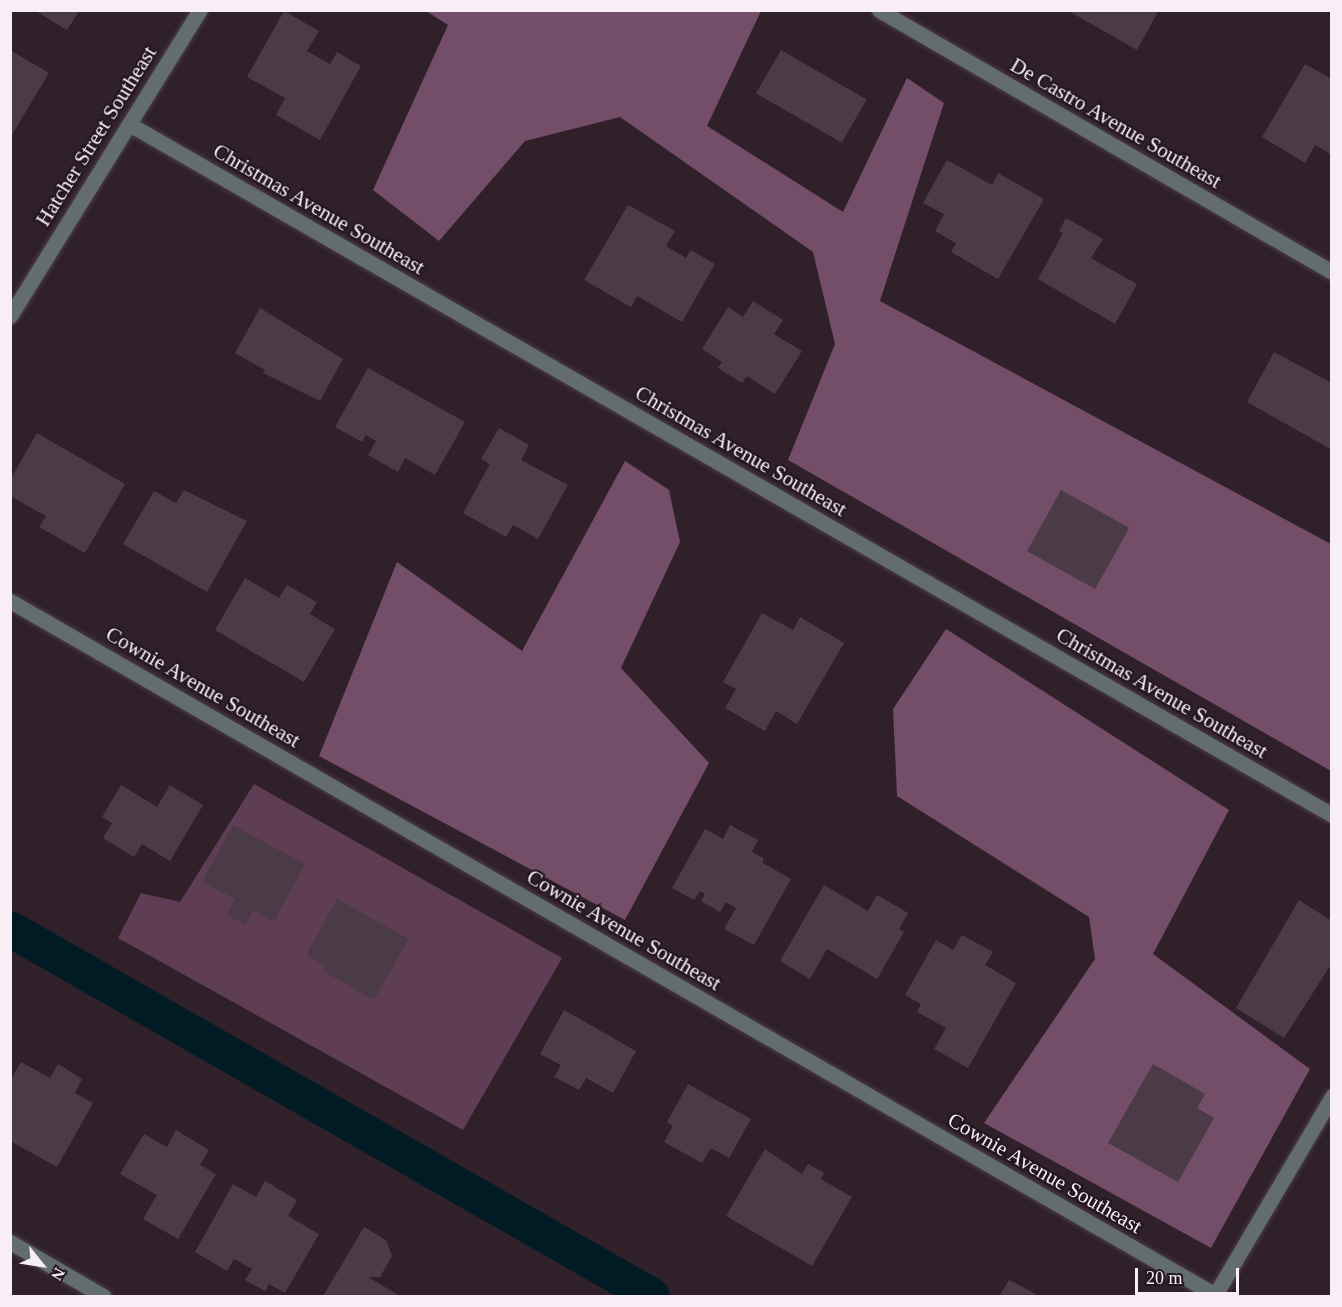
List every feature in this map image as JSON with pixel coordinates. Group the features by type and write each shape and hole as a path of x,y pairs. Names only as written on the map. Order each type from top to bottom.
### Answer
{"street":[{"name":"Hatcher Street Southeast","path":"10,316 200,10"},
{"name":"De Castro Avenue Southeast","path":"879,10 1332,272"},
{"name":"Christmas Avenue Southeast","path":"129,123 1332,815"},
{"name":"Cownie Avenue Southeast","path":"10,601 1216,1296"},
{"path":"1216,1296 1332,1096"},
{"path":"10,1242 103,1296"}],"shaded area":[{"path":"426,11 761,11 707,126 843,212 907,78 944,103 880,301 1331,544 1331,771 788,460 835,344 813,252 620,117 525,141 439,241 373,190 448,25"},
{"path":"625,461 669,490 680,542 621,668 709,763 625,920 319,756 397,562 522,651"},
{"path":"946,629 1229,810 1153,954 1310,1069 1211,1248 984,1123 1095,959 1089,917 897,796 893,709"},
{"path":"254,784 562,958 463,1130 118,938 141,893 180,902"}],"building":[{"path":"34,10 80,10 67,30"},
{"path":"1067,10 1159,10 1137,50"},
{"path":"284,11 319,31 307,51 330,64 337,52 361,66 320,140 276,115 285,98 247,77"},
{"path":"10,50 49,73 10,138"},
{"path":"781,50 867,100 842,143 756,93"},
{"path":"1305,64 1332,79 1332,155 1315,145 1305,163 1262,137"},
{"path":"947,160 992,185 998,173 1044,199 998,279 951,252 956,243 935,231 944,214 923,203"},
{"path":"628,205 675,231 666,246 686,258 691,250 715,264 682,322 637,296 631,307 584,280"},
{"path":"1066,218 1103,239 1091,258 1137,284 1115,324 1038,279 1063,233 1059,231"},
{"path":"753,301 783,320 774,334 802,351 775,394 747,376 742,383 718,368 722,362 702,349 728,307 743,317"},
{"path":"260,308 343,359 320,401 263,373 265,370 235,353"},
{"path":"1274,352 1332,383 1332,450 1247,402"},
{"path":"368,368 465,422 435,475 405,458 398,472 368,455 376,441 366,435 362,442 335,427"},
{"path":"499,428 529,445 521,460 568,485 538,539 513,525 506,537 463,513 490,464 481,459"},
{"path":"37,433 125,484 85,553 39,527 46,516 10,496 10,480"},
{"path":"184,490 247,521 207,592 123,544 154,491 176,503"},
{"path":"1061,490 1129,528 1095,589 1027,551"},
{"path":"245,578 279,598 287,585 317,602 310,614 335,629 304,682 215,630"},
{"path":"762,613 793,630 800,617 844,643 797,724 776,711 765,731 725,708 736,689 723,682"},
{"path":"121,785 157,807 170,785 203,805 170,861 142,844 134,857 103,838 112,823 102,817"},
{"path":"233,825 305,864 274,922 253,910 246,925 226,915 235,899 202,882"},
{"path":"730,825 758,840 752,852 763,858 763,863 791,879 754,945 724,929 736,908 726,902 720,912 701,901 705,894 700,891 694,900 672,888 705,829 723,839"},
{"path":"824,885 868,911 877,895 908,913 899,929 904,932 877,979 827,949 810,979 780,961"},
{"path":"337,899 409,939 374,1000 323,971 326,967 306,955"},
{"path":"1299,900 1332,921 1332,963 1284,1038 1236,1008"},
{"path":"962,935 993,952 985,965 1016,983 968,1068 934,1049 946,1028 917,1012 921,1004 905,995 936,940 953,950"},
{"path":"564,1010 636,1051 613,1093 586,1078 579,1090 554,1077 561,1065 540,1054"},
{"path":"21,1062 50,1078 58,1064 82,1079 75,1093 93,1103 57,1167 10,1141 10,1081"},
{"path":"1153,1064 1205,1094 1197,1108 1214,1118 1178,1182 1108,1143"},
{"path":"688,1084 751,1119 729,1158 711,1148 702,1163 664,1142 673,1126 667,1122"},
{"path":"176,1130 209,1150 200,1165 216,1174 178,1239 143,1219 157,1195 120,1174 144,1134 167,1147"},
{"path":"765,1149 802,1174 808,1164 824,1173 821,1179 852,1197 812,1266 726,1216"},
{"path":"265,1181 297,1200 288,1216 319,1234 285,1293 269,1284 265,1291 245,1280 252,1269 234,1259 227,1271 195,1252 233,1184 256,1197"},
{"path":"364,1227 386,1240 392,1256 380,1277 368,1277 400,1296 323,1296"},
{"path":"1009,1280 1021,1286 1039,1296 999,1296"}],"waterway":[{"path":"10,929 652,1296"}]}
